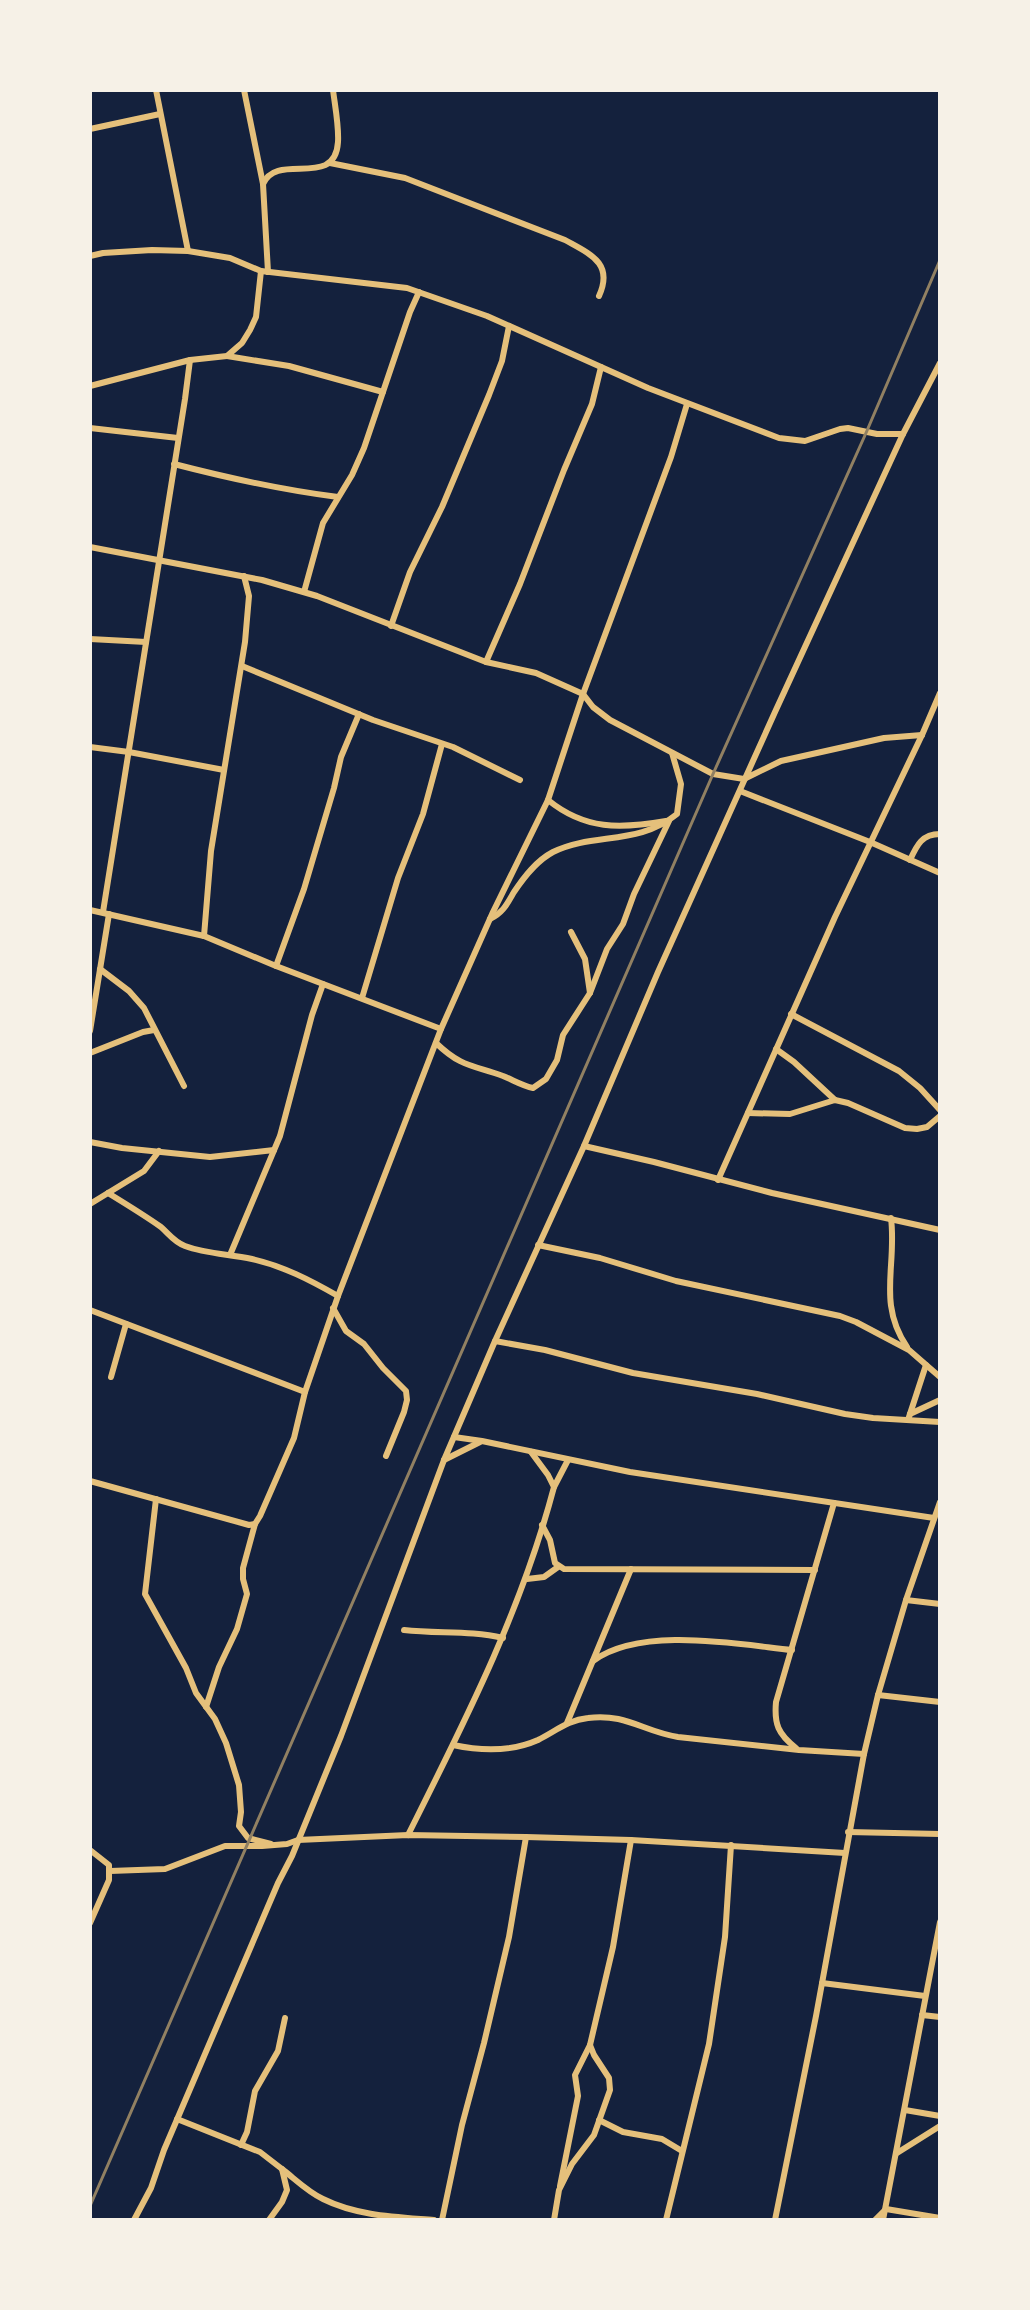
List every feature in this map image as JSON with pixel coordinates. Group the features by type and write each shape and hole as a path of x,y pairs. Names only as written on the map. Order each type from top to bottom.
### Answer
{"street":[{"path":"156,90 188,251"},
{"path":"227,356 242,343 256,317 265,271 263,184 244,90"},
{"path":"263,184 267,176 278,170 323,167 330,163 338,142 333,90"},
{"path":"90,129 160,114"},
{"path":"330,163 405,178 565,240 600,263 604,282 599,296"},
{"path":"90,256 152,250 188,251 230,258 265,271 407,288 509,326 752,429 793,441 814,439 840,429 903,434"},
{"path":"304,592 323,523 352,475 364,448 419,292"},
{"path":"391,626 410,572 442,507 489,395 502,361 509,326"},
{"path":"90,386 190,360 227,356 289,366 383,392"},
{"path":"90,1031 129,752 190,360"},
{"path":"134,2220 151,2188 157,2165 292,1856 341,1736 444,1460 495,1341 744,779 903,434 940,363"},
{"path":"486,662 592,404 601,367"},
{"path":"206,1707 219,1667 237,1629 247,1594 243,1568 255,1524 289,1452 333,1308 441,1029 548,800 687,404"},
{"path":"90,428 178,438"},
{"path":"174,464 230,479 338,497"},
{"path":"90,547 244,576 304,592 486,662 536,673 583,694 593,707 610,720 713,774 744,779 781,761 884,738 922,735"},
{"path":"204,936 211,851 242,666 249,596 244,576"},
{"path":"90,639 146,642"},
{"path":"242,666 442,744 520,780"},
{"path":"718,1180 791,1014 940,693"},
{"path":"276,966 304,889 341,757 359,714"},
{"path":"362,998 398,878 423,814 442,744"},
{"path":"90,747 224,770"},
{"path":"490,919 506,908 535,864 552,853 575,844 641,834 656,829 677,814 681,784 672,752"},
{"path":"740,791 940,873"},
{"path":"548,800 562,812 596,824 617,827 669,821"},
{"path":"436,1043 463,1064 533,1088 540,1084 557,1060 563,1035 590,993 607,949 623,924 669,821"},
{"path":"910,860 923,838 929,834 940,834"},
{"path":"90,910 204,936 441,1029"},
{"path":"571,932 585,959 590,993"},
{"path":"100,969 139,1001 184,1086"},
{"path":"230,1255 286,1116 323,984"},
{"path":"776,1049 835,1100 905,1128 927,1127 940,1113 920,1088 899,1071 791,1014"},
{"path":"90,1053 154,1030"},
{"path":"748,1113 790,1114 835,1100"},
{"path":"90,1142 210,1157 274,1150"},
{"path":"584,1146 940,1230"},
{"path":"90,1204 144,1171 159,1151"},
{"path":"108,1193 182,1245 253,1259 306,1277 338,1296"},
{"path":"891,1218 893,1234 889,1297 892,1318 909,1350"},
{"path":"538,1245 600,1258 676,1281 819,1310 856,1322 909,1350 940,1377"},
{"path":"333,1308 346,1331 364,1344 406,1391 404,1412 386,1456"},
{"path":"90,1310 305,1392"},
{"path":"111,1377 126,1324"},
{"path":"495,1341 645,1375 757,1394 832,1411 873,1418 909,1417 940,1422"},
{"path":"909,1417 926,1365"},
{"path":"909,1417 940,1400"},
{"path":"454,1437 698,1484 934,1518"},
{"path":"444,1460 482,1441"},
{"path":"531,1452 554,1487"},
{"path":"408,1835 503,1638 527,1579 554,1487 568,1460"},
{"path":"90,1481 249,1525 255,1524"},
{"path":"156,1499 145,1594 166,1636 178,1652 196,1693 215,1719 239,1785 239,1826 248,1838 275,1845"},
{"path":"775,2220 864,1754 906,1600 940,1502"},
{"path":"799,1750 778,1732 774,1718 776,1702 834,1503"},
{"path":"542,1525 558,1567 570,1570 815,1570"},
{"path":"527,1579 544,1577 558,1567"},
{"path":"567,1723 631,1569"},
{"path":"906,1600 940,1604"},
{"path":"404,1630 429,1633 466,1631 503,1638"},
{"path":"593,1661 616,1648 680,1641 792,1650"},
{"path":"878,1695 940,1702"},
{"path":"453,1745 487,1750 509,1747 539,1739 567,1723 610,1717 641,1724 662,1735 864,1754"},
{"path":"848,1832 940,1834"},
{"path":"110,1871 165,1869 225,1846 408,1835 631,1840 845,1853"},
{"path":"442,2220 462,2125 506,1952 526,1837"},
{"path":"554,2220 578,2096 575,2075 590,2045 613,1947 631,1840"},
{"path":"666,2220 711,2031 725,1937 731,1845"},
{"path":"90,1850 109,1865 110,1871 90,1923"},
{"path":"883,2220 940,1922"},
{"path":"822,1983 925,1996"},
{"path":"922,2015 940,2017"},
{"path":"241,2145 247,2132 255,2091 278,2051 285,2018"},
{"path":"559,2190 572,2164 594,2135 611,2085 590,2045"},
{"path":"905,2110 940,2116"},
{"path":"177,2119 260,2152 321,2198 344,2208 387,2218 434,2220"},
{"path":"599,2120 623,2132 662,2139 682,2151"},
{"path":"897,2153 940,2126"},
{"path":"269,2220 287,2190 282,2169"},
{"path":"886,2209 940,2218"},
{"path":"875,2220 886,2209"}],"railway":[{"path":"90,2206 940,260"}]}
